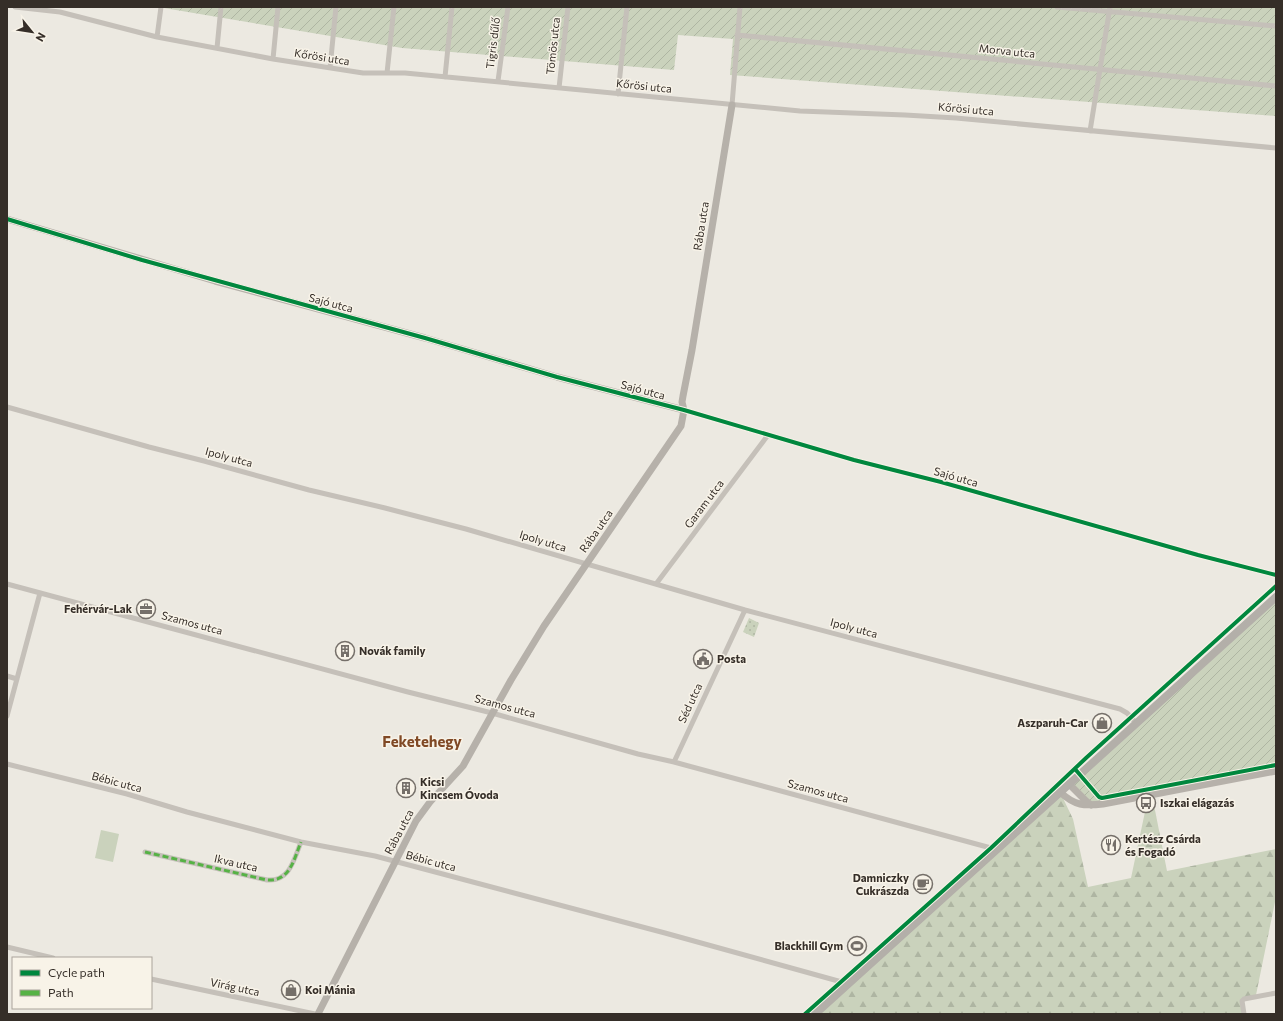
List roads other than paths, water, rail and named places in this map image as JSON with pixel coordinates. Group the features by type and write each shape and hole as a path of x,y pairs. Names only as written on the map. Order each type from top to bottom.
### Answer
{"main road":[{"path":"815,1014 1276,597"}],"street":[{"name":"Kőrösi utca","path":"15,7 60,12 157,37 363,74 387,73 445,77 800,111 905,114 956,118 1276,148"},
{"path":"157,37 161,7"},
{"path":"217,48 221,7"},
{"path":"273,59 278,7"},
{"path":"330,68 336,7"},
{"path":"387,73 394,7"},
{"path":"445,77 452,7"},
{"name":"Tigris dűlő","path":"498,82 508,7"},
{"name":"Tömös utca","path":"559,88 568,7"},
{"path":"618,94 627,7"},
{"name":"Rába utca","path":"318,1014 407,838 420,816 430,802 463,766 533,643 679,430 683,418 684,410 682,402 692,350 732,105 740,7"},
{"path":"1057,7 1110,10 1276,26"},
{"path":"1090,131 1110,10"},
{"name":"Morva utca","path":"737,35 1276,86"},
{"name":"Sajó utca","path":"7,219 215,281 424,338 557,377 684,410 854,460 941,482 1198,555 1276,575"},
{"name":"Ipoly utca","path":"7,407 149,448 204,461 308,490 466,529 745,610 1120,709 1127,713 1137,724"},
{"name":"Garam utca","path":"656,584 768,435"},
{"name":"Szamos utca","path":"7,584 408,692 492,713 638,754 674,762 987,847 996,851"},
{"path":"7,716 40,593"},
{"name":"Séd utca","path":"674,762 745,610"},
{"path":"7,676 17,679"},
{"name":"Bébic utca","path":"7,764 121,792 186,812 301,842 396,861 666,933 849,984"},
{"path":"1060,792 1072,802 1078,804 1103,804 1276,771"},
{"path":"1070,784 1086,802 1091,805"},
{"name":"Ikva utca","path":"145,852 267,880 274,880 284,876 290,869 301,842"},
{"path":"7,947 49,957"},
{"name":"Virág utca","path":"152,979 315,1014"},
{"path":"1244,1014 1242,1001 1244,999 1276,993"}],"place":[{"name":"Fehérvár-Lak","path":"146,609"},
{"name":"Novák family","path":"345,651"},
{"name":"Posta","path":"703,659"},
{"name":"Aszparuh-Car","path":"1102,723"},
{"name":"Kicsi Kincsem Óvoda","path":"406,788"},
{"name":"Iszkai elágazás","path":"1146,803"},
{"name":"Kertész Csárda és Fogadó","path":"1111,845"},
{"name":"Damniczky Cukrászda","path":"923,884"},
{"name":"Blackhill Gym","path":"857,946"},
{"name":"Koi Mánia","path":"291,990"}],"district":[{"name":"Feketehegy","path":"422,742"}]}
